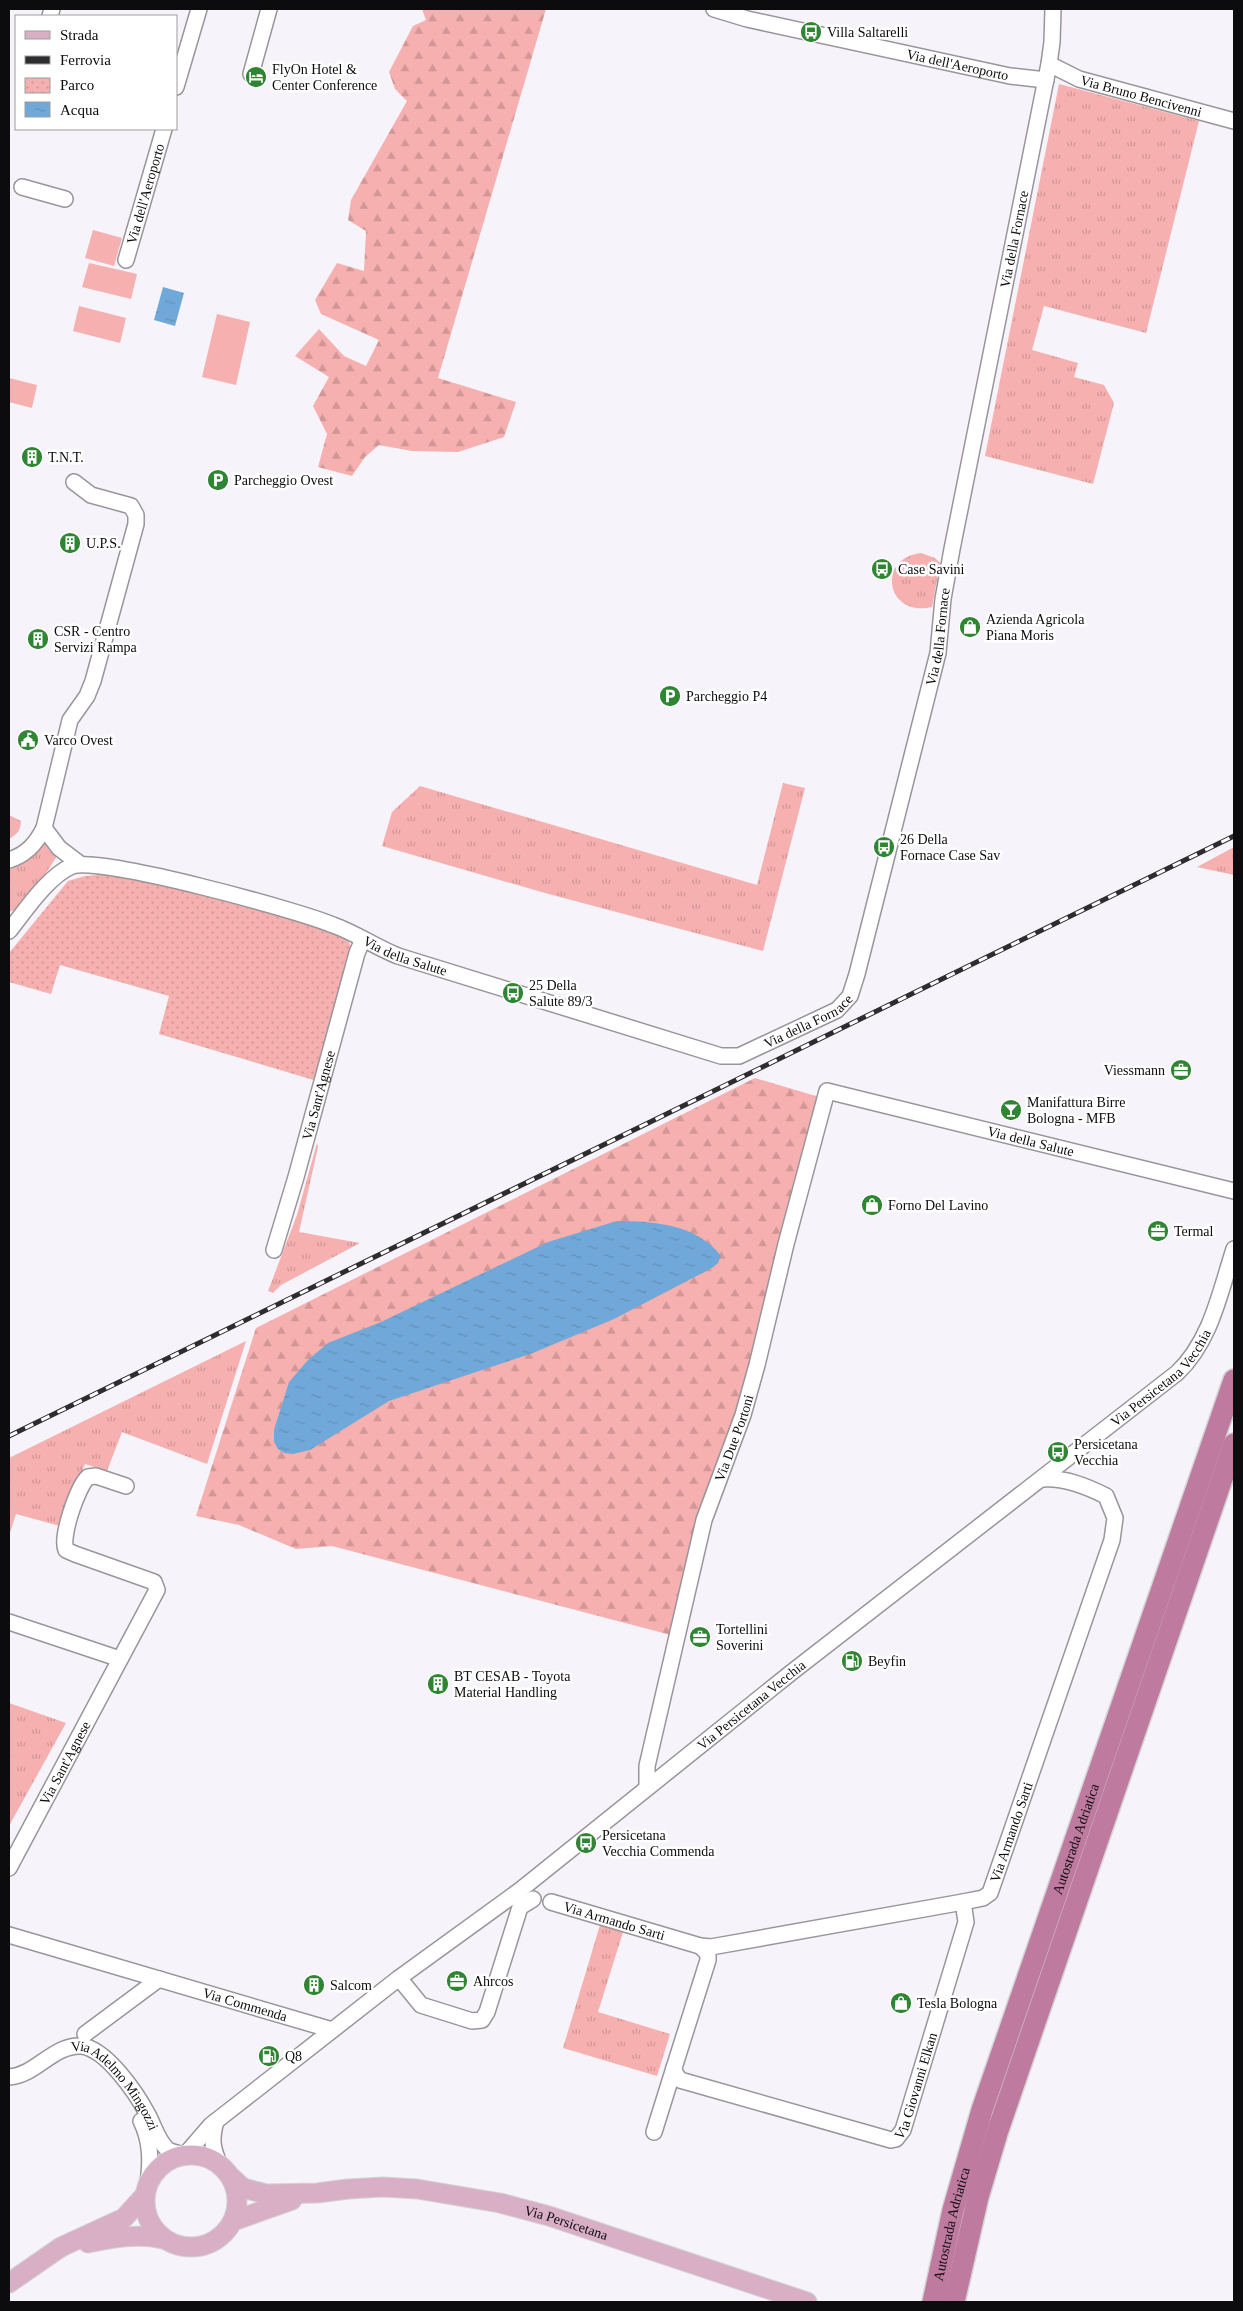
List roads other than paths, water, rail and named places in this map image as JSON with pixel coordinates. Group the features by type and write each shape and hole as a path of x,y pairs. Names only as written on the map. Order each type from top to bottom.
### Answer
{"highway":[{"name":"Autostrada Adriatica","path":"933,2302 953,2210 982,2110 1234,1380"},
{"name":"Autostrada Adriatica","path":"954,2302 978,2196 996,2137 1234,1444"}],"main road":[{"path":"9,2283 44,2259 78,2238 124,2218 162,2164 185,2155 203,2156 225,2170 237,2198 233,2221 224,2233 206,2245 184,2247 163,2238 149,2235 113,2238 83,2244 44,2259"},
{"name":"Via Persicetana","path":"225,2170 243,2188 260,2193 277,2195 365,2188 417,2189 500,2203 550,2216 807,2302"},
{"path":"146,2189 146,2215 156,2232 163,2238"},
{"name":"Via Persicetana","path":"233,2221 317,2193"}],"street":[{"path":"178,81 199,9"},
{"path":"251,74 269,9"},
{"name":"Via dell'Aeroporto","path":"714,9 748,19 1010,76 1046,80"},
{"path":"1046,80 1052,42 1053,9"},
{"name":"Via Bruno Bencivenni","path":"1049,64 1079,78 1234,121"},
{"name":"Via della Fornace","path":"729,1057 745,1053 837,1010 850,996 938,653 943,600 951,556 1046,80"},
{"name":"Via dell'Aeroporto","path":"126,260 164,130"},
{"path":"22,187 66,199"},
{"path":"9,860 27,851 38,840 44,828 70,720 87,696 93,681 136,524 136,515 130,506 91,495 74,482"},
{"path":"44,828 59,848 80,864"},
{"path":"9,931 53,879 64,870 80,864"},
{"name":"Via della Salute","path":"80,864 116,868 320,920 363,939 372,946 398,956 712,1054 729,1057"},
{"name":"Via Sant'Agnese","path":"274,1250 296,1177 357,952 363,939"},
{"name":"Via della Salute","path":"827,1091 1234,1192"},
{"name":"Via Due Portoni","path":"647,1786 648,1766 704,1520 743,1415 758,1365 786,1244 827,1091"},
{"name":"Via Persicetana Vecchia","path":"185,2155 212,2124 399,1978 519,1891 647,1786 1060,1465 1188,1363 1208,1329 1234,1249"},
{"path":"1060,1465 1068,1481"},
{"name":"Via Sant'Agnese","path":"9,1868 154,1597 157,1586 154,1582 70,1552 66,1550 63,1542 82,1484 88,1476 96,1476 126,1486"},
{"name":"Via Armando Sarti","path":"519,1891 533,1899 551,1902 700,1946 711,1947 963,1902 983,1898 990,1893 1112,1540 1115,1518 1106,1496 1091,1488 1068,1481 1042,1479"},
{"path":"9,1622 120,1659"},
{"name":"Via Armando Sarti","path":"538,1876 540,1894 551,1902"},
{"path":"399,1978 421,2005 472,2021 482,2020 487,2012 520,1907 533,1899"},
{"name":"Via Giovanni Elkan","path":"677,2074 852,2130 892,2140 896,2139 902,2130 966,1922 963,1902"},
{"name":"Via Commenda","path":"9,1935 332,2030"},
{"path":"654,2132 663,2104 675,2082 708,1960 708,1954 700,1946"},
{"path":"84,2034 159,1979"},
{"name":"Via Adelmo Mingozzi","path":"9,2077 18,2076 30,2071 62,2049 79,2046 97,2051 118,2072 146,2111 166,2148 185,2155"},
{"name":"Via Adelmo Mingozzi","path":"9,2086 26,2084 68,2056 81,2056 92,2060 128,2100 144,2127 151,2160 146,2189"},
{"path":"212,2124 212,2142 225,2170"}],"water":[{"path":"163,287 184,293 175,326 154,320"},
{"path":"617,1221 674,1226 700,1237 721,1256 718,1263 712,1268 614,1319 533,1353 389,1401 310,1450 293,1454 284,1453 278,1449 274,1442 274,1430 289,1382 308,1360 328,1343 381,1322 548,1242"}],"railway":[{"path":"9,1436 1234,836"}],"place":[{"name":"Villa Saltarelli","path":"811,32"},
{"name":"FlyOn Hotel & Center Conference","path":"256,77"},
{"name":"T.N.T.","path":"32,457"},
{"name":"Parcheggio Ovest","path":"218,480"},
{"name":"U.P.S.","path":"70,543"},
{"name":"Case Savini","path":"882,569"},
{"name":"Azienda Agricola Piana Moris","path":"970,627"},
{"name":"CSR - Centro Servizi Rampa","path":"38,639"},
{"name":"Parcheggio P4","path":"670,696"},
{"name":"Varco Ovest","path":"28,740"},
{"name":"26 Della Fornace Case Sav","path":"884,847"},
{"name":"25 Della Salute 89/3","path":"513,993"},
{"name":"Viessmann","path":"1181,1070"},
{"name":"Manifattura Birre Bologna - MFB","path":"1011,1110"},
{"name":"Forno Del Lavino","path":"872,1205"},
{"name":"Termal","path":"1158,1231"},
{"name":"Persicetana Vecchia","path":"1058,1452"},
{"name":"Tortellini Soverini","path":"700,1637"},
{"name":"Beyfin","path":"852,1661"},
{"name":"BT CESAB - Toyota Material Handling","path":"438,1684"},
{"name":"Persicetana Vecchia Commenda","path":"586,1843"},
{"name":"Ahrcos","path":"457,1981"},
{"name":"Salcom","path":"314,1985"},
{"name":"Tesla Bologna","path":"901,2003"},
{"name":"Q8","path":"269,2056"}]}
